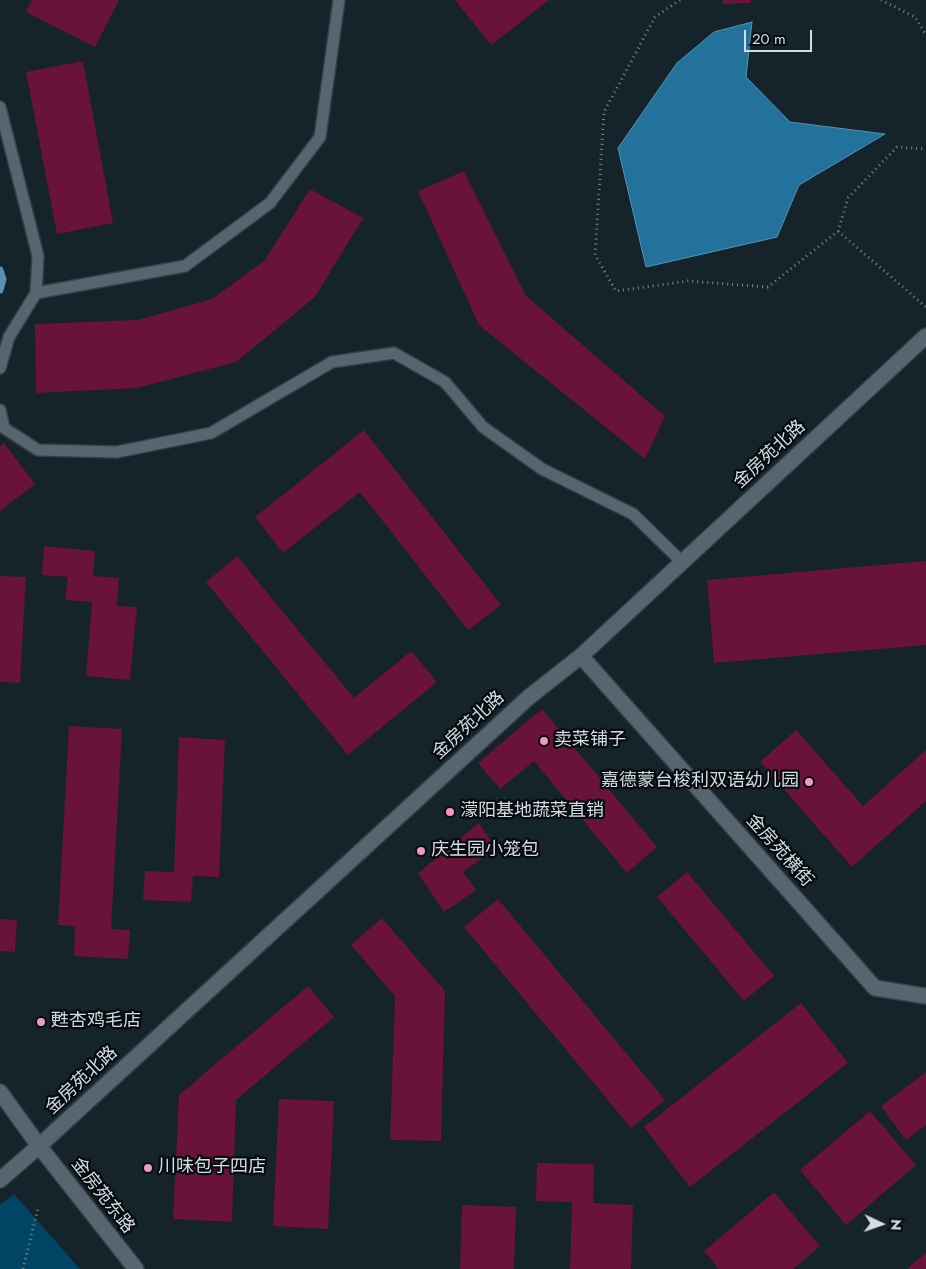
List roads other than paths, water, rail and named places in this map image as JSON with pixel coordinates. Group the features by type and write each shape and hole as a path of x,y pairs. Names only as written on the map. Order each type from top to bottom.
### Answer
{"street":[{"name":"金房苑北路","path":"0,1180 521,703 581,656 926,336"},
{"name":"金房苑横街","path":"581,656 875,988 926,996"},
{"name":"金房苑东路","path":"0,1092 39,1146 136,1269"}],"lane":[{"path":"36,293 185,266 270,203 320,137 340,0"},
{"path":"0,107 38,256 36,293 9,337 0,368"},
{"path":"0,410 4,428 38,450 117,452 211,433 332,362 394,353 445,382 483,426 542,468 633,514 682,562"}],"waterway":[{"path":"0,270 3,279 0,290"}],"place":[{"name":"卖菜铺子","path":"544,741"},
{"name":"嘉德蒙台梭利双语幼儿园","path":"809,782"},
{"name":"濛阳基地蔬菜直销","path":"450,812"},
{"name":"庆生园小笼包","path":"421,851"},
{"name":"甦杏鸡毛店","path":"41,1022"},
{"name":"川味包子四店","path":"148,1168"}]}
